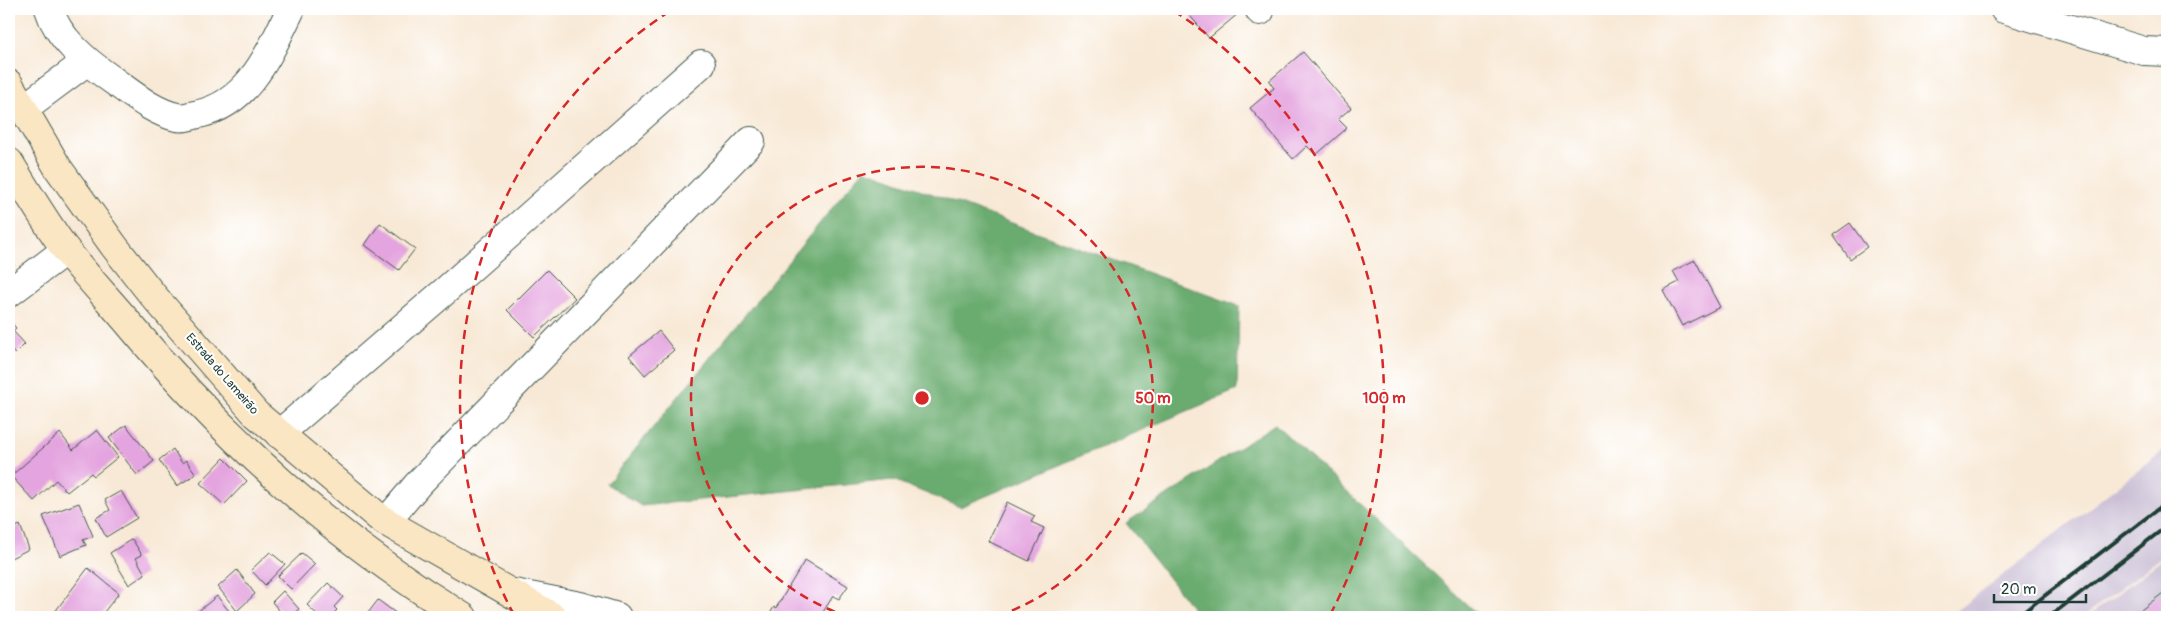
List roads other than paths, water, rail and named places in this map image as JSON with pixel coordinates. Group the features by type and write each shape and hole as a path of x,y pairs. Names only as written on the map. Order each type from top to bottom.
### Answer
{"main road":[{"name":"Estrada do Lameirão","path":"9,84 58,168 151,293 256,414 386,522 552,617"},
{"path":"9,162 66,250 157,358 213,418 282,484 361,547 424,593 463,617"}],"street":[{"path":"49,9 57,26 86,62 139,99 165,114 179,118 212,111 232,98 255,77 274,47 291,9"},
{"path":"2004,9 2155,51"},
{"path":"23,109 86,62"},
{"path":"279,434 445,291 701,64"},
{"path":"386,522 418,484 751,141"},
{"path":"9,293 66,250"},
{"name":"Estrada do Lameirão","path":"507,591 580,606 617,617"}],"railway":[{"path":"2017,617 2167,502"},
{"path":"2049,617 2167,526"}]}
